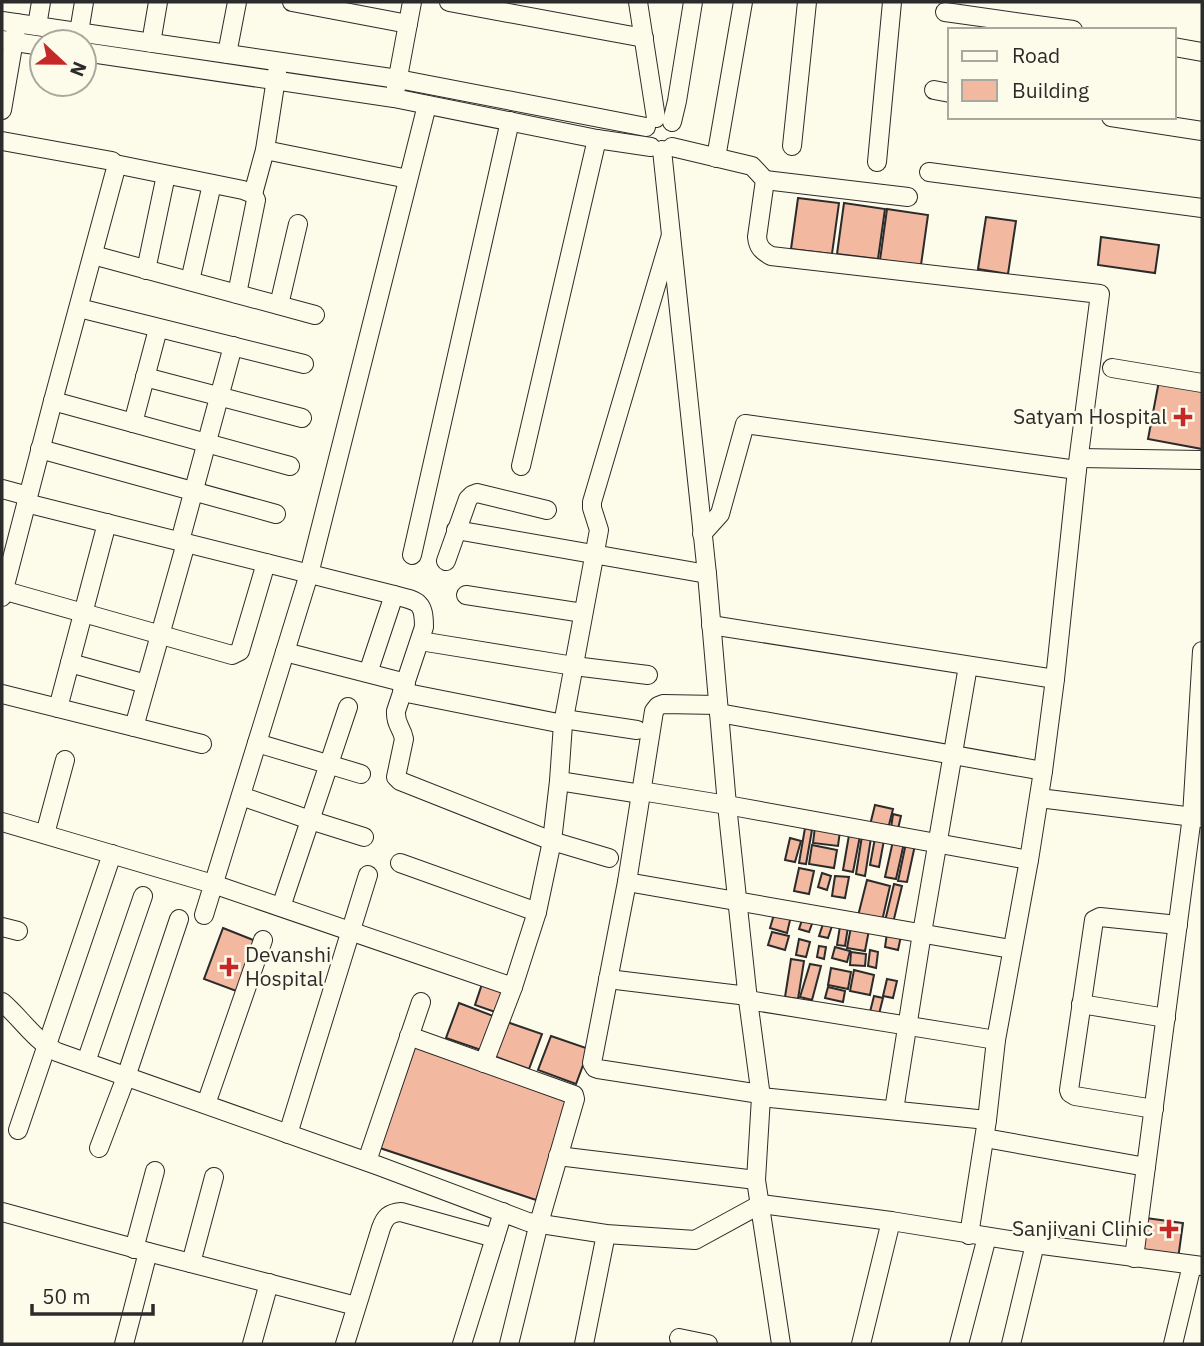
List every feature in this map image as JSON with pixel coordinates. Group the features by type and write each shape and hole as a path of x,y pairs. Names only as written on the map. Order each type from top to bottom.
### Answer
{"street":[{"path":"37,26 41,2"},
{"path":"80,28 84,2"},
{"path":"151,43 158,2"},
{"path":"227,54 237,2"},
{"path":"292,2 408,24"},
{"path":"394,98 412,2"},
{"path":"449,2 644,38"},
{"path":"638,2 658,122"},
{"path":"693,2 677,101 645,136 662,148 707,574 727,805 761,1095 757,1180 781,1344"},
{"path":"716,158 743,2"},
{"path":"792,146 807,2"},
{"path":"877,162 892,2"},
{"path":"944,12 1059,28"},
{"path":"2,110 10,22 51,28"},
{"path":"98,35 398,79 658,122 676,128 677,134 676,141 662,148"},
{"path":"8,41 28,44"},
{"path":"1176,47 1202,52"},
{"path":"98,54 394,98 597,139 716,158 752,166 765,180 908,197"},
{"path":"253,194 265,150 279,61"},
{"path":"204,915 309,573 427,105"},
{"path":"1124,119 1202,131"},
{"path":"412,555 510,121"},
{"path":"522,466 597,139"},
{"path":"2,141 112,161 253,194 256,200 237,294"},
{"path":"265,150 408,178"},
{"path":"116,164 27,499 8,545 2,593 232,655 240,651 266,563"},
{"path":"929,172 1202,208"},
{"path":"146,270 166,175"},
{"path":"765,180 757,237 762,251 771,256 1100,294 1043,771 996,1040 978,1236 959,1344"},
{"path":"190,281 212,184"},
{"path":"279,305 298,224"},
{"path":"484,1063 513,987 537,912 552,841 563,721 595,555 598,530 592,502 671,235"},
{"path":"93,255 315,315"},
{"path":"79,308 304,364"},
{"path":"133,423 158,329"},
{"path":"134,727 160,636 194,491 233,346"},
{"path":"1112,368 1202,383"},
{"path":"145,377 302,418"},
{"path":"53,401 290,466"},
{"path":"702,534 720,514 745,424 1078,464 1202,460"},
{"path":"40,449 276,514"},
{"path":"2,489 107,523 418,603 424,614 424,628 396,711 396,719 404,739 396,777 400,781 552,841 609,858"},
{"path":"446,561 468,499 477,493 547,510"},
{"path":"58,708 107,523"},
{"path":"456,530 707,574"},
{"path":"368,673 394,595"},
{"path":"466,595 583,613"},
{"path":"711,625 1055,679"},
{"path":"419,641 648,675"},
{"path":"1134,1258 1178,925 1197,817 1202,651"},
{"path":"285,652 368,673 404,687 563,721 637,730"},
{"path":"70,663 146,684"},
{"path":"894,1110 968,666"},
{"path":"2,694 202,744"},
{"path":"1043,771 718,709 663,704 659,706 654,711 627,882 592,1063 595,1068 761,1095 894,1110 1146,1167"},
{"path":"281,907 348,707"},
{"path":"257,743 361,774"},
{"path":"45,834 65,760"},
{"path":"559,781 727,805 1029,860"},
{"path":"241,796 364,837"},
{"path":"1039,798 1197,817"},
{"path":"2,822 214,884 513,987"},
{"path":"18,1130 112,854"},
{"path":"400,863 537,912"},
{"path":"288,1134 368,875"},
{"path":"627,882 1012,949"},
{"path":"86,1062 143,896"},
{"path":"1154,1108 1075,1096 1069,1090 1093,923 1097,918 1178,925"},
{"path":"99,1148 179,919"},
{"path":"205,1104 263,940"},
{"path":"608,979 748,998 996,1040"},
{"path":"367,1161 421,1002"},
{"path":"1081,1004 1166,1018"},
{"path":"2,1005 47,1046 528,1222 606,1234 695,1240 761,1204 1197,1265 1173,1344"},
{"path":"409,1036 574,1095 509,1344"},
{"path":"558,1156 757,1180"},
{"path":"124,1344 155,1171"},
{"path":"191,1264 214,1177"},
{"path":"2,1212 356,1306"},
{"path":"345,1344 384,1218 392,1212 401,1212 495,1238"},
{"path":"462,1344 503,1212"},
{"path":"861,1344 891,1221"},
{"path":"584,1344 606,1234"},
{"path":"1011,1344 1035,1244"},
{"path":"253,1344 270,1283"},
{"path":"679,1338 708,1344"}],"building":[{"path":"798,198 839,203 832,254 791,249"},
{"path":"844,203 885,209 878,259 837,254"},
{"path":"887,209 928,215 921,265 880,260"},
{"path":"986,217 1016,221 1008,274 978,269"},
{"path":"1101,237 1159,245 1155,273 1098,265"},
{"path":"1159,381 1202,389 1202,449 1148,439"},
{"path":"875,805 893,809 888,829 870,825"},
{"path":"893,814 901,816 898,829 891,828"},
{"path":"815,827 840,831 838,846 813,843"},
{"path":"805,828 812,830 806,864 799,863"},
{"path":"849,835 860,836 853,872 843,870"},
{"path":"862,836 871,838 865,876 856,874"},
{"path":"790,838 801,841 795,862 785,860"},
{"path":"875,838 884,840 879,867 870,865"},
{"path":"893,841 904,843 896,879 885,877"},
{"path":"906,843 915,845 907,882 898,881"},
{"path":"812,845 837,850 834,868 809,864"},
{"path":"799,868 814,871 809,894 794,891"},
{"path":"822,873 831,876 827,890 818,887"},
{"path":"835,876 849,877 845,898 832,896"},
{"path":"867,880 890,886 882,921 858,916"},
{"path":"894,884 902,886 893,923 885,921"},
{"path":"775,911 791,916 787,933 770,928"},
{"path":"803,917 813,921 809,932 799,929"},
{"path":"823,924 832,926 828,938 819,936"},
{"path":"840,926 848,927 845,946 837,945"},
{"path":"851,927 869,930 865,951 847,948"},
{"path":"223,928 258,942 239,992 204,979"},
{"path":"772,932 789,936 785,950 768,945"},
{"path":"887,933 901,936 898,950 885,947"},
{"path":"799,939 810,942 806,957 796,955"},
{"path":"819,946 826,947 824,959 817,957"},
{"path":"835,947 850,951 847,962 832,958"},
{"path":"870,950 878,952 876,968 868,966"},
{"path":"851,952 866,954 865,966 850,965"},
{"path":"791,959 804,961 798,999 785,997"},
{"path":"810,964 821,966 812,1000 800,997"},
{"path":"831,968 851,972 848,989 828,985"},
{"path":"854,970 874,975 870,995 850,991"},
{"path":"887,979 897,981 893,998 883,996"},
{"path":"483,981 503,988 495,1012 475,1005"},
{"path":"828,987 845,991 843,1002 825,998"},
{"path":"874,996 883,998 879,1014 870,1012"},
{"path":"459,1003 496,1017 484,1051 446,1038"},
{"path":"504,1021 542,1034 529,1069 491,1055"},
{"path":"551,1036 589,1049 576,1084 538,1070"},
{"path":"416,1044 571,1096 536,1200 380,1148"},
{"path":"1146,1218 1183,1223 1178,1259 1141,1253"}],"place":[{"name":"Satyam Hospital","path":"1183,417"},
{"name":"Devanshi Hospital","path":"229,967"},
{"name":"Sanjivani Clinic","path":"1169,1229"}]}
